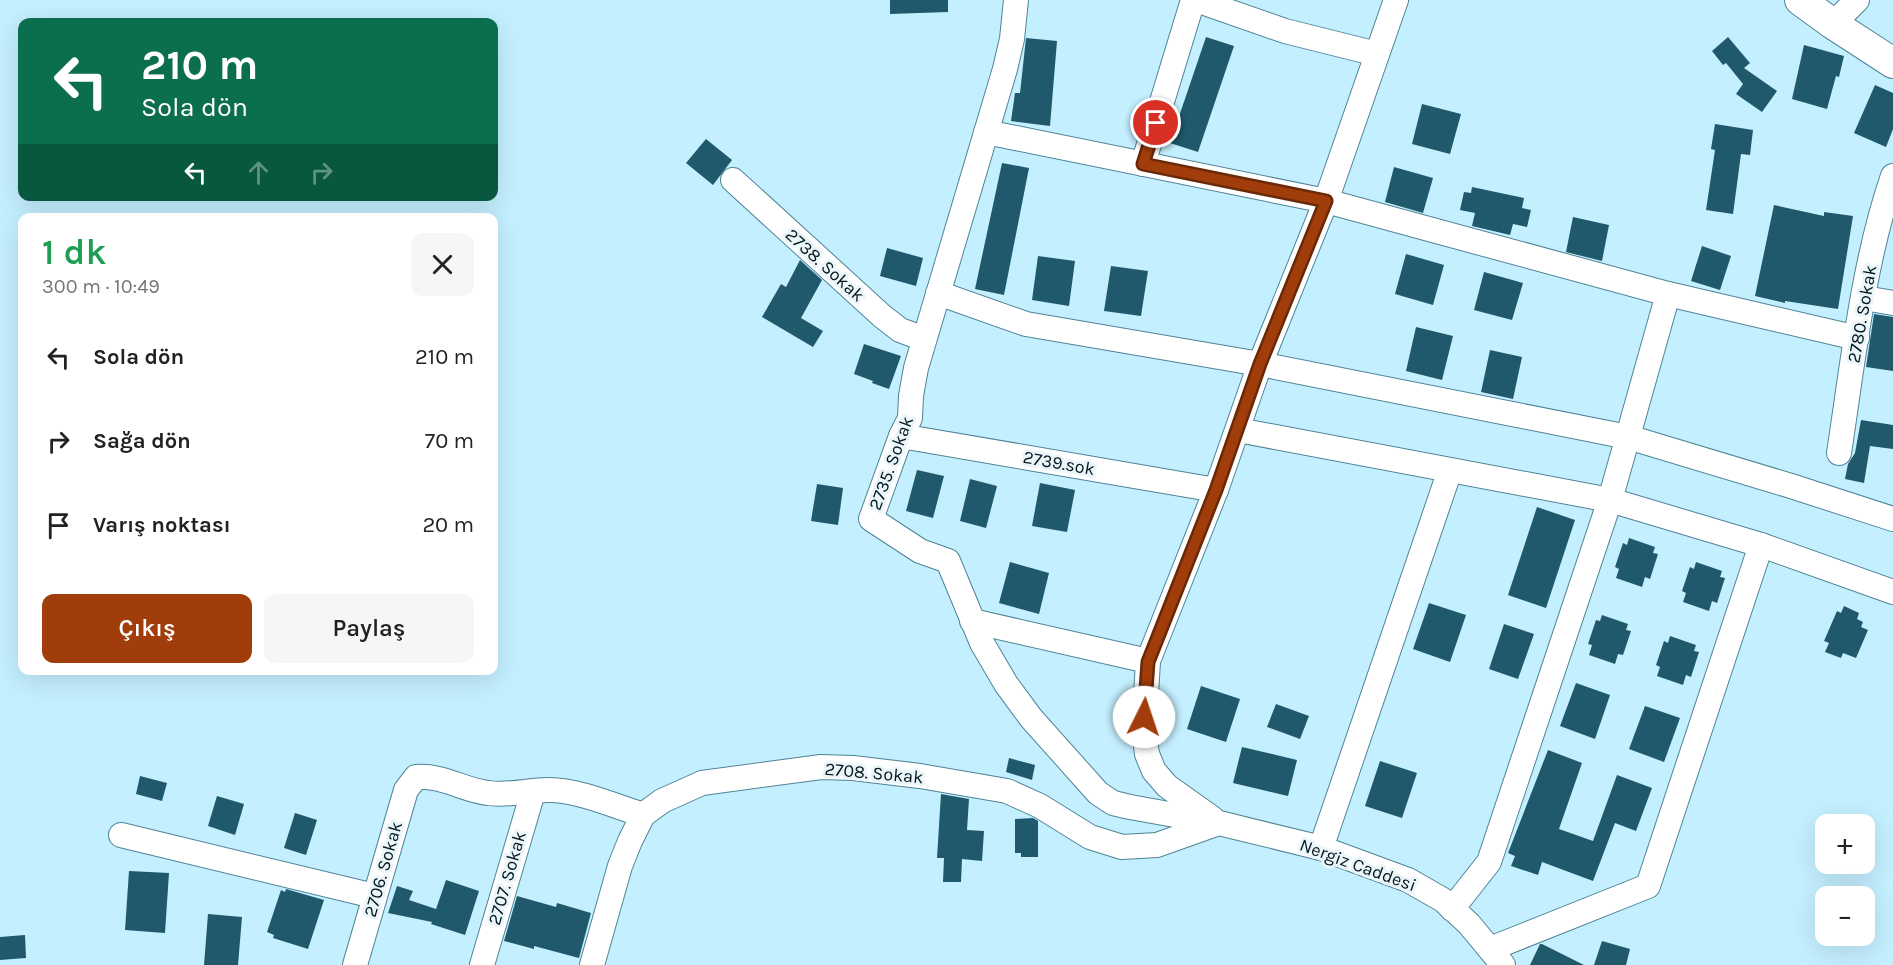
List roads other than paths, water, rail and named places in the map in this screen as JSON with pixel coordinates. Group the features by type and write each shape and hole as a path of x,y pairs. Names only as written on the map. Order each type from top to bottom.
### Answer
{"main road":[{"path":"1804,1 1833,24 1893,63"}],"street":[{"name":"2735. Sokak","path":"1016,0 1012,39 924,339 911,396 910,418 901,436 871,519 920,551 948,561 982,643 1006,684 1031,718 1098,793 1113,803 1218,823"},
{"path":"1143,164 1194,0 1285,30 1377,54"},
{"path":"1218,823 1167,786 1154,771 1147,754 1144,730 1148,662 1216,490 1260,364 1326,201 1396,0"},
{"path":"1833,24 1857,0"},
{"path":"986,132 1326,201 1668,294 1857,338"},
{"name":"2780. Sokak","path":"1839,453 1864,298 1883,205 1893,176"},
{"name":"2738. Sokak","path":"733,180 882,316 900,330 924,339"},
{"path":"938,293 1026,324 1260,364 1628,437 1893,519"},
{"path":"1452,909 1490,862 1610,500 1668,294"},
{"path":"1864,298 1893,303"},
{"path":"1238,430 1610,500 1761,545 1893,592"},
{"name":"2739.sok","path":"901,436 1216,490"},
{"path":"1321,848 1450,470"},
{"path":"1497,957 1648,886 1761,545"},
{"path":"972,621 1148,662"},
{"name":"2708. Sokak","path":"643,815 662,801 702,783 821,767 853,768 920,776 1006,791 1040,806 1090,837 1122,847 1157,845 1218,823"},
{"name":"2706. Sokak","path":"355,965 406,790 416,777 441,778 486,793 533,792"},
{"path":"533,792 548,790 573,794 643,815 620,866 592,965"},
{"name":"2707. Sokak","path":"482,965 533,792"},
{"name":"Nergiz Caddesi","path":"1218,823 1321,848 1408,880 1443,900 1469,924 1497,957"},
{"path":"121,835 374,896"}]}
